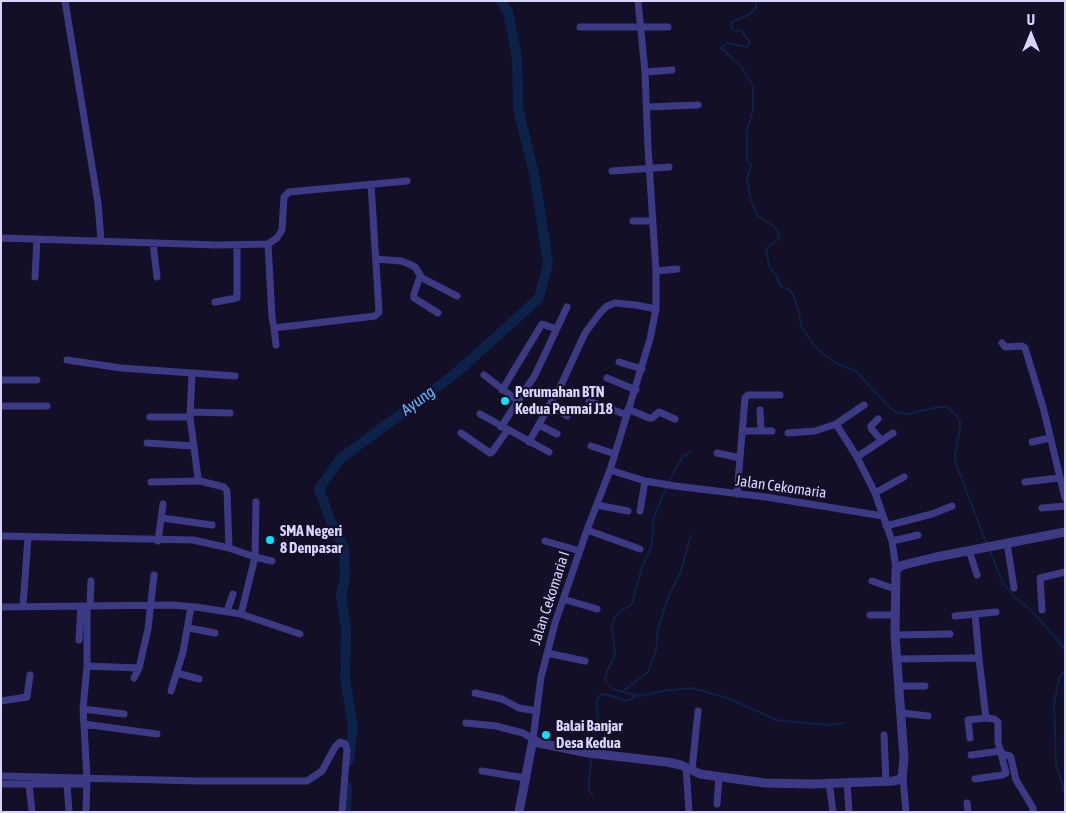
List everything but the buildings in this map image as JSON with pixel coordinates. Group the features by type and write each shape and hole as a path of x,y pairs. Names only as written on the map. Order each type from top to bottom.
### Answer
{"street":[{"path":"65,1 98,203 101,241"},
{"name":"Jalan Cekomaria I","path":"533,739 547,653 563,599 610,470 636,390 656,309 656,270 645,72 638,1"},
{"path":"580,27 668,27"},
{"path":"645,72 672,70"},
{"path":"647,107 698,105"},
{"path":"612,171 669,167"},
{"path":"1,238 236,245 268,244 277,238 282,230 284,197 288,192 407,182"},
{"path":"274,328 365,318 375,316 378,312 371,184"},
{"path":"633,220 653,221"},
{"path":"35,277 38,239"},
{"path":"153,243 157,277"},
{"path":"268,244 272,318 276,345"},
{"path":"215,302 236,299 238,297 236,245"},
{"path":"376,258 401,261 409,264 415,267 420,276 458,296"},
{"path":"656,270 677,269"},
{"path":"420,276 414,298 438,313"},
{"path":"529,442 562,383 585,333 607,306 615,303 656,309"},
{"path":"461,433 490,453 518,401 535,375 567,307"},
{"path":"502,390 542,324 556,329"},
{"path":"1002,343 1005,347 1022,346 1025,348 1035,379 1065,498"},
{"path":"67,360 121,368 236,376"},
{"path":"619,362 642,369"},
{"path":"192,373 190,414 193,446 200,481"},
{"path":"484,375 518,401"},
{"path":"607,378 636,390"},
{"path":"1,380 37,380"},
{"path":"737,494 746,397 748,395 780,395"},
{"path":"589,401 649,418 652,418 659,412 675,418"},
{"path":"550,405 567,416"},
{"path":"1,406 47,406"},
{"path":"788,433 815,431 836,424 864,406"},
{"path":"760,410 761,431"},
{"path":"150,416 230,413"},
{"path":"480,414 504,429 549,452"},
{"path":"878,419 871,427 881,440"},
{"path":"836,424 857,457 874,493 892,541 896,569 895,635 902,713 906,812"},
{"path":"539,425 557,434"},
{"path":"742,431 772,431"},
{"path":"857,457 893,433"},
{"path":"1032,442 1050,438"},
{"path":"147,443 193,446"},
{"path":"591,446 615,454"},
{"path":"717,453 740,458"},
{"name":"Jalan Cekomaria","path":"610,470 645,481 882,516"},
{"path":"874,493 904,477"},
{"path":"1025,482 1059,478"},
{"path":"151,482 200,481 224,487 228,491 229,548"},
{"path":"640,511 645,481"},
{"path":"241,614 255,557 256,502"},
{"path":"158,540 163,504"},
{"path":"597,505 628,511"},
{"path":"886,526 932,514 952,506"},
{"path":"1042,508 1065,506"},
{"path":"162,518 212,525"},
{"path":"587,530 640,549"},
{"path":"896,569 903,565 969,550 1065,532"},
{"path":"1,536 193,540 229,548 272,561"},
{"path":"892,541 918,536"},
{"path":"23,606 28,537"},
{"path":"545,540 580,550"},
{"path":"1007,543 1014,588"},
{"path":"969,550 977,575"},
{"path":"1042,610 1040,578 1065,572"},
{"path":"134,678 139,668 151,606 154,575"},
{"path":"79,640 91,581"},
{"path":"872,582 895,588"},
{"path":"227,612 233,594"},
{"path":"563,599 597,609"},
{"path":"86,606 87,666 83,709 86,812"},
{"path":"1,607 191,607 241,614 300,634"},
{"path":"171,691 178,673 191,607"},
{"path":"955,616 996,612"},
{"path":"975,614 986,718"},
{"path":"870,615 895,615"},
{"path":"188,628 215,633"},
{"path":"895,635 950,634"},
{"path":"547,653 585,661"},
{"path":"897,659 972,658 979,660"},
{"path":"87,666 139,668"},
{"path":"178,673 199,679"},
{"path":"1,701 27,698 30,675"},
{"path":"900,686 925,686"},
{"path":"475,693 502,699 519,708 537,711"},
{"path":"83,709 124,714"},
{"path":"690,812 689,769 698,711"},
{"path":"902,713 928,716"},
{"path":"970,738 968,720 986,718 994,719 998,722 998,742 1005,774 975,779"},
{"path":"466,723 496,726 523,733 539,743 590,754 667,762 700,774 765,783 816,784 829,782 896,781 904,778"},
{"path":"84,724 157,734"},
{"path":"884,735 886,781"},
{"path":"519,812 533,739"},
{"path":"1,776 86,781 307,781 322,771 335,747 340,742 345,744 347,749 342,812"},
{"path":"972,755 1001,753 1010,756 1016,780 1033,808 1033,812"},
{"path":"482,771 525,778"},
{"path":"717,804 719,777"},
{"path":"1,784 67,785 86,781"},
{"path":"829,782 833,812"},
{"path":"847,782 849,812"},
{"path":"29,784 32,812"},
{"path":"67,785 69,812"},
{"path":"967,802 968,812"}],"waterway":[{"name":"Ayung","path":"349,761 353,727 345,678 346,629 341,595 345,578 344,548 330,520 319,489 340,459 456,373 539,298 548,263 535,178 518,108 517,58 508,12 501,1"},
{"path":"756,1 756,8 750,14 732,22 731,28 736,31 741,30 750,43 747,47 727,43 721,48 741,66 753,86 753,110 747,130 747,159 751,165 747,180 757,216 775,227 779,234 778,239 769,246 766,252 770,268 776,275 781,287 788,289 793,294 801,326 815,347 835,363 856,371 889,407 896,412 908,414 938,407 947,407 957,416 960,421 960,427 955,455 956,464 987,545"},
{"path":"668,483 683,456 691,452"},
{"path":"666,487 654,517 651,548 642,567 632,604 621,611 615,617 612,624 615,656 607,671 605,680 612,689 641,696 662,691 691,688 725,697 777,720 826,725 843,723"},
{"path":"622,692 648,672 656,651 658,628 669,595 680,574 691,535"},
{"path":"989,549 1002,581 1014,597 1032,611 1062,645 1065,651"},
{"path":"1065,671 1059,678 1054,703 1056,764 1065,793"},
{"path":"593,751 598,712 596,707 600,695 605,694 626,701 636,695"},
{"path":"592,756 589,790 593,795"},
{"name":"Ayung","path":"346,812 347,786"}],"place":[{"name":"Perumahan BTN Kedua Permai J18","path":"505,401"},
{"name":"SMA Negeri 8 Denpasar","path":"270,540"},
{"name":"Balai Banjar Desa Kedua","path":"546,735"}]}
